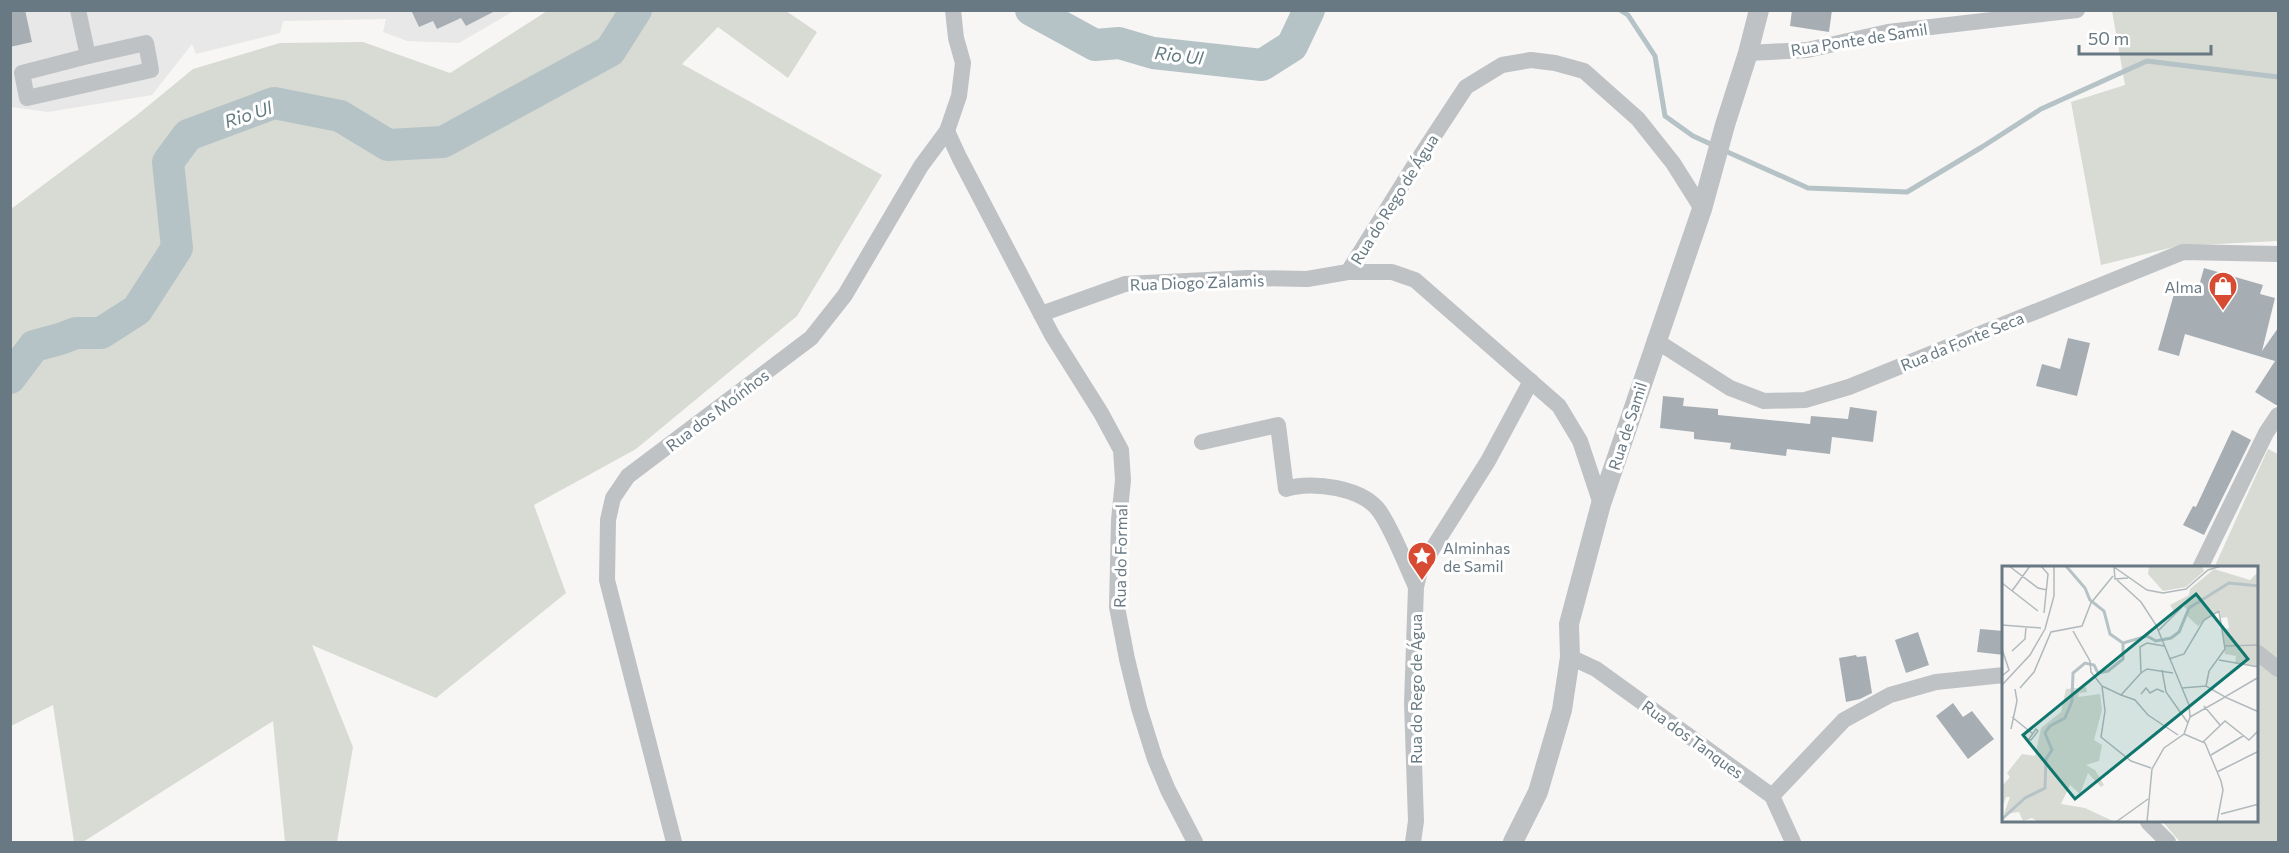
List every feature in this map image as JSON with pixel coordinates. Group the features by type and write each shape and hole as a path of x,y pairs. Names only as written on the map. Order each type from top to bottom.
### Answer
{"street":[{"path":"78,10 87,56"},
{"name":"Rua dos Moínhos","path":"674,843 607,580 608,520 613,498 628,476 811,338 844,295 921,166 947,131 959,96 963,63 956,38 953,10"},
{"name":"Rua de Samil","path":"1513,843 1538,792 1562,710 1570,657 1569,624 1601,504 1655,340 1702,209 1759,10"},
{"name":"Rua Ponte de Samil","path":"1748,53 1807,50 1887,32 2078,10"},
{"path":"146,43 151,70 27,98 22,73 87,56 146,43"},
{"name":"Rua do Rego de Água","path":"1348,272 1466,87 1502,65 1531,60 1555,63 1584,71 1638,120 1673,163 1702,209"},
{"path":"947,131 1041,314"},
{"name":"Rua da Fonte Seca","path":"1655,340 1730,388 1764,400 1805,400 1849,387 2183,252 2278,254"},
{"name":"Rua Diogo Zalamis","path":"1041,314 1125,284 1248,278 1307,279 1348,272"},
{"name":"Rua do Rego de Água","path":"1348,272 1392,272 1414,280 1532,381 1488,461 1421,567 1416,587 1412,703 1416,821 1413,843"},
{"name":"Rua do Formal","path":"1041,314 1121,450 1123,480 1117,607 1125,650 1139,708 1155,759 1195,843"},
{"path":"1532,381 1559,406 1580,441 1601,504"},
{"path":"2201,566 2266,433 2278,416"},
{"path":"1202,442 1278,425 1286,489 1317,484 1343,490 1368,500 1380,511 1416,587"},
{"path":"2259,654 2278,669"},
{"name":"Rua dos Tanques","path":"1570,657 1596,669 1772,796"},
{"path":"1793,843 1772,796 1844,720 1890,694 1936,682 2002,675"},
{"path":"2149,823 2168,843"}],"shaded area":[{"path":"11,11 514,11 459,43 407,41 383,32 386,19 283,21 280,33 196,54 192,44 152,95 48,112 11,107"},
{"path":"547,11 786,11 817,32 788,78 718,27 682,64 882,175 797,316 636,449 534,505 566,593 436,698 312,645 353,747 337,842 285,842 273,721 83,842 74,842 53,705 11,726 11,209 137,115 193,69 280,43 363,42 450,73"},
{"path":"2112,11 2278,11 2278,241 2178,246 2101,265 2071,102 2125,85"},
{"path":"2268,449 2278,454 2278,842 2180,842 2164,823 2259,823 2259,566 2215,566"}],"building":[{"path":"10,10 25,10 32,42 10,47"},
{"path":"411,10 497,10 466,26 461,18 437,29 433,21 419,27"},
{"path":"1792,10 1832,10 1829,32 1790,26"},
{"path":"2204,268 2263,285 2260,294 2275,298 2262,351 2278,328 2278,405 2255,392 2275,361 2185,334 2179,356 2158,350 2176,287 2197,293"},
{"path":"2068,338 2090,343 2077,396 2036,386 2042,364 2060,369"},
{"path":"1663,396 1684,398 1683,406 1718,409 1718,415 1810,424 1811,416 1848,419 1850,407 1877,411 1873,442 1832,437 1830,454 1787,449 1786,456 1730,449 1731,443 1694,439 1694,432 1660,428"},
{"path":"2232,430 2251,440 2204,535 2183,525 2193,506 2196,507"},
{"path":"1980,629 2002,631 2002,655 1977,652"},
{"path":"1918,632 1929,665 1906,673 1895,640"},
{"path":"1856,655 1857,657 1866,656 1872,693 1846,702 1839,658"},
{"path":"1953,703 1963,717 1972,711 1994,739 1968,759 1936,716"}],"waterway":[{"name":"Rio Ul","path":"10,378 34,346 76,333 101,333 137,310 177,248 168,162 188,135 274,103 340,116 388,145 443,142 610,51 636,10"},
{"name":"Rio Ul","path":"1031,10 1095,45 1119,43 1153,53 1262,65 1292,46 1309,10"},
{"path":"1620,10 1628,15 1655,56 1665,116 1693,136 1715,146"},
{"path":"1723,150 1808,188 1907,192 2041,109 2147,61 2278,77"}],"place":[{"name":"Alma","path":"2223,312"},
{"name":"Alminhas de Samil","path":"1422,582"}]}
